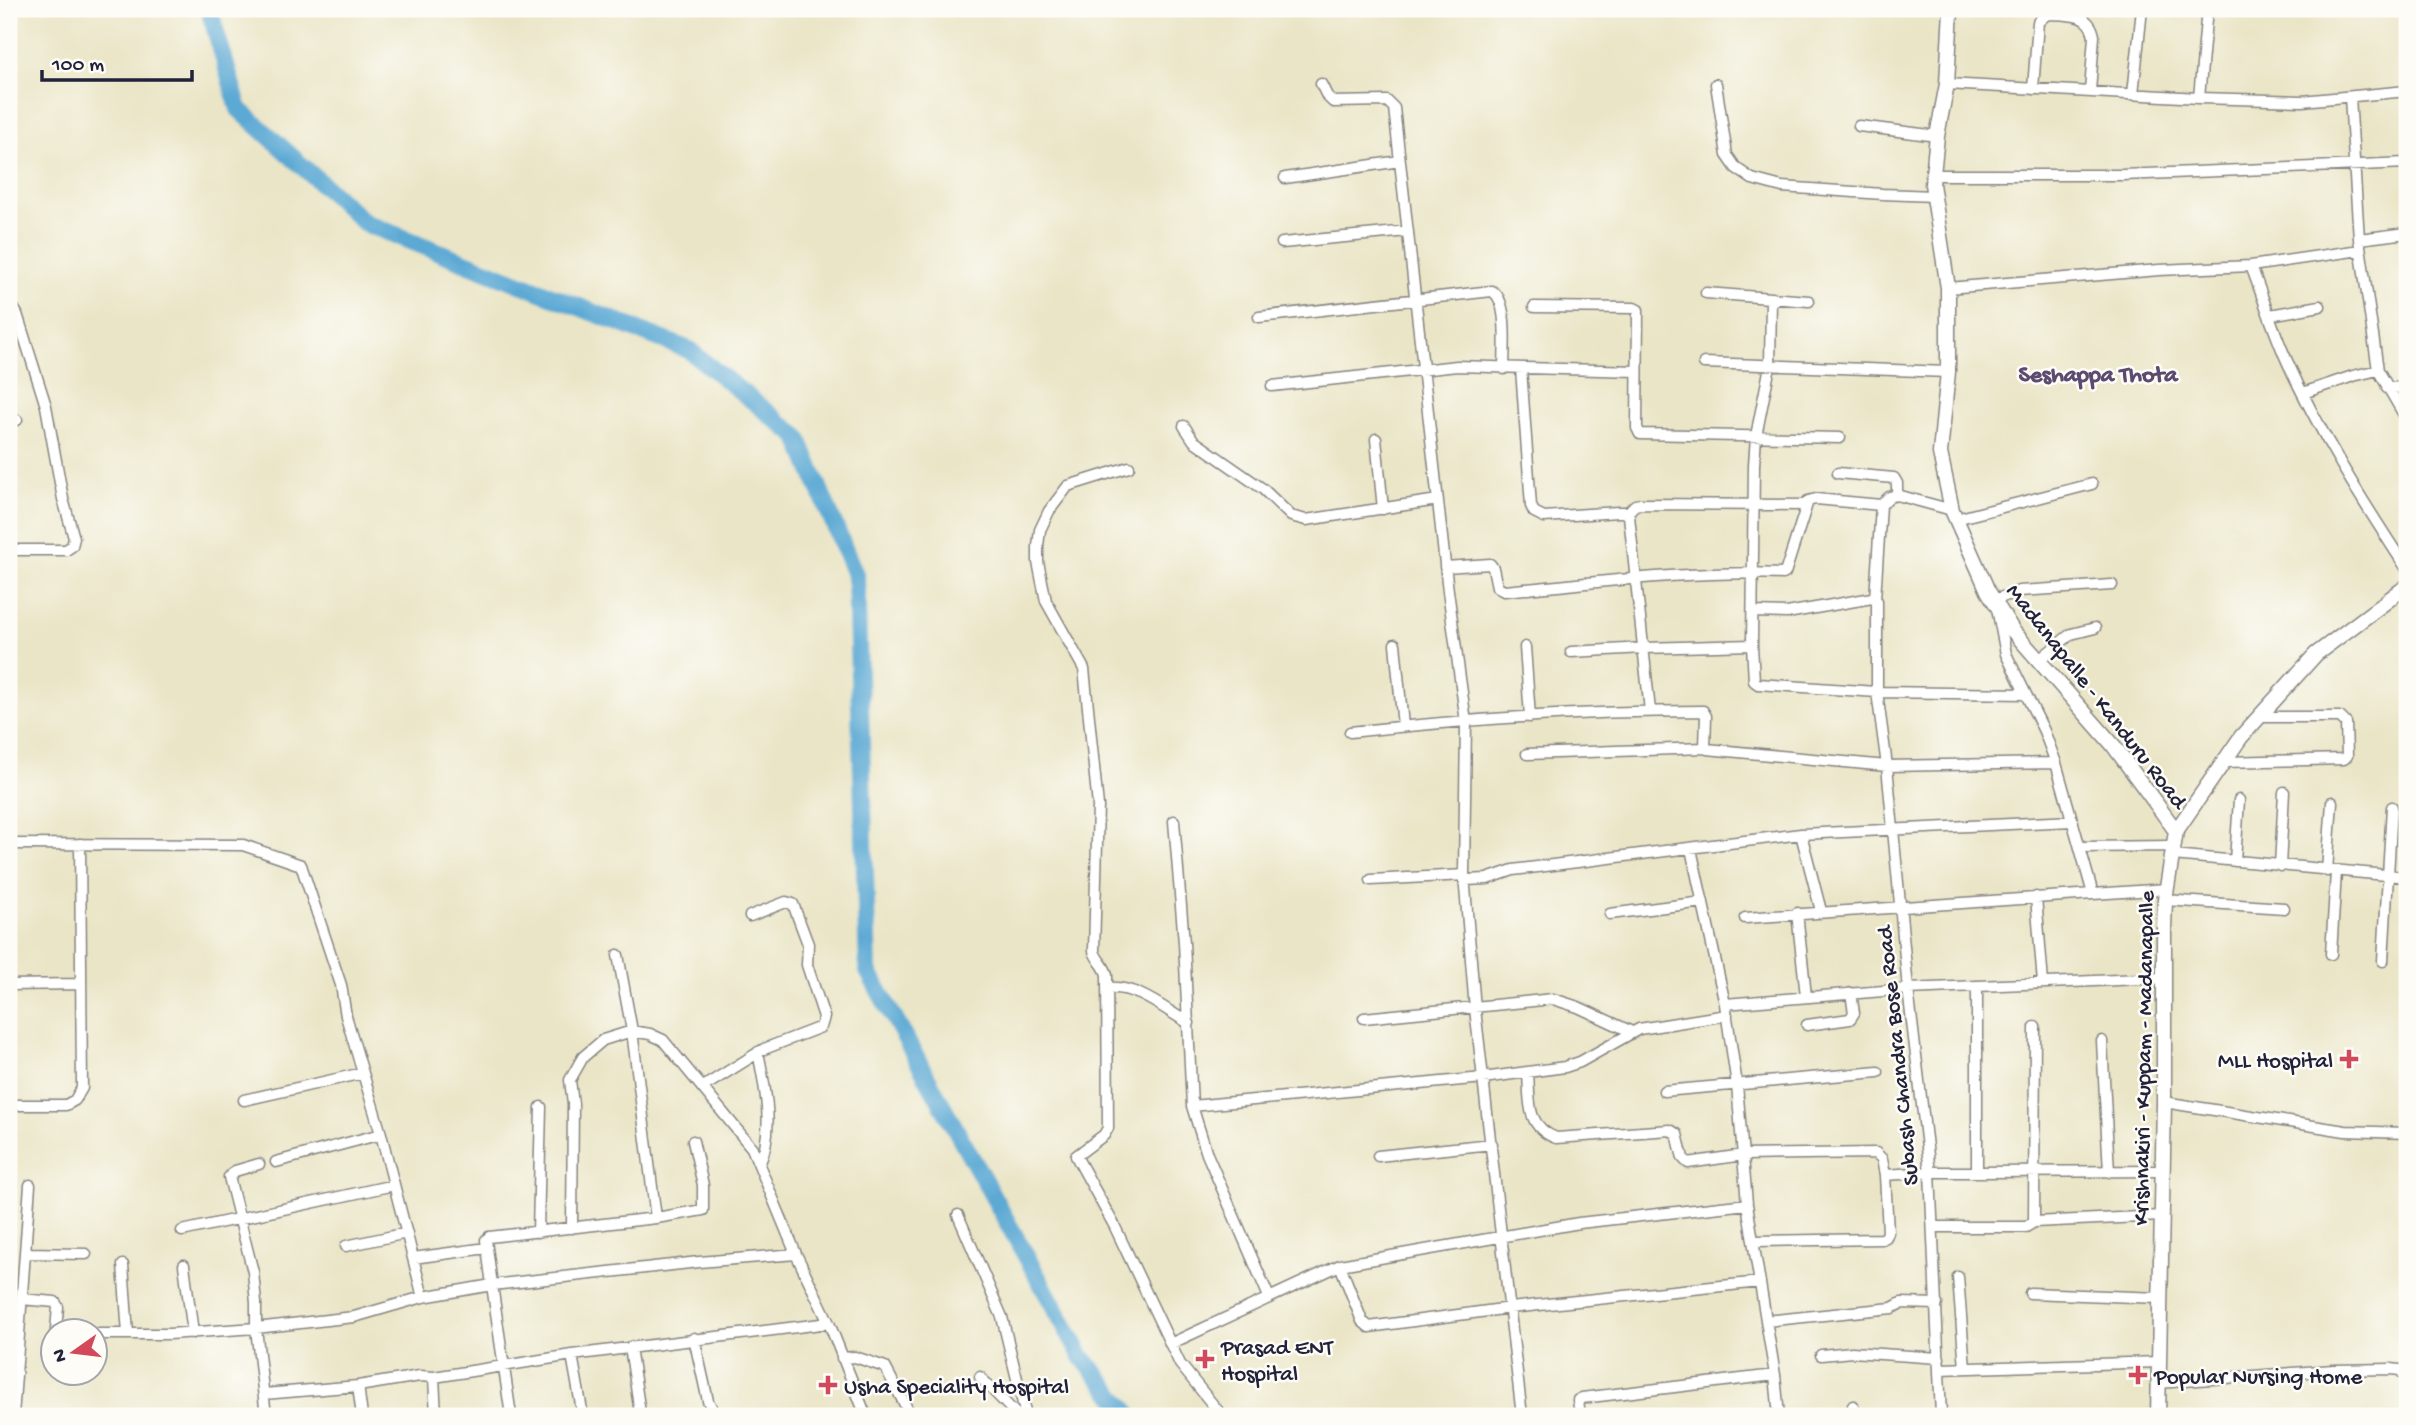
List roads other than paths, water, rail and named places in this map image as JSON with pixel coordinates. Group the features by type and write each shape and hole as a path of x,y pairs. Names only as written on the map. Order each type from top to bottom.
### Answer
{"main road":[{"name":"Madanapalle - Kanduru Road","path":"1951,9 1947,84 1937,136 1934,196 1948,288 1948,372 1940,453 1954,514 1995,602 2013,631 2113,745 2174,844"},
{"name":"Krishnakiri - Kuppam - Madanapalle","path":"2158,1416 2166,895 2174,844 2223,762 2259,717 2316,654 2407,586"}],"street":[{"path":"2087,20 2094,9"},
{"path":"2133,94 2142,9"},
{"path":"2199,98 2207,9"},
{"path":"2033,89 2038,22 2047,14 2077,15 2093,27 2090,92"},
{"path":"1321,84 1333,102 1387,101 1394,108 1445,567 1466,722 1464,878 1475,1009 1522,1416"},
{"path":"1716,84 1727,155 1736,168 1752,179 1782,187 1934,196"},
{"path":"1947,84 2302,101 2407,91"},
{"path":"2350,97 2359,244 2378,370 2407,420"},
{"path":"1859,126 1937,136"},
{"path":"1285,178 1400,161"},
{"path":"1934,175 2123,175 2407,163"},
{"path":"1282,243 1408,230"},
{"path":"1948,288 2159,270 2251,266 2407,233"},
{"path":"2251,266 2303,393 2347,477 2407,569"},
{"path":"1259,317 1492,291 1496,293 1503,309 1504,369"},
{"path":"1706,293 1809,301"},
{"path":"1771,298 1770,366 1756,436 1753,678 1758,684 1877,692 2025,694"},
{"path":"9,301 17,314 46,406 63,499 74,538 72,546 66,550 9,550"},
{"path":"2270,315 2320,306"},
{"path":"1534,307 1636,309 1639,313 1637,428 1640,433 1840,438"},
{"path":"1704,363 1948,372"},
{"path":"1272,386 1424,368 1471,366 1637,371"},
{"path":"1521,369 1531,506 1534,512 1544,517 1628,513"},
{"path":"2303,393 2378,370"},
{"path":"2387,388 2407,387"},
{"path":"1184,426 1194,441 1263,489 1291,516 1298,519 1438,500"},
{"path":"1376,439 1382,509"},
{"path":"1129,467 1068,486 1049,511 1040,530 1038,546 1038,562 1046,601 1084,669 1098,806 1094,951 1105,967 1108,988 1108,1128 1104,1135 1076,1156 1114,1225 1180,1364 1222,1416"},
{"path":"1838,473 1894,478 1897,482 1897,495"},
{"path":"1445,567 1490,564 1497,587 1504,591 1636,580 1785,573 1808,501 1816,499 1881,505 1889,497 1897,495 1954,514 2092,484"},
{"path":"1650,711 1628,513 1631,508 1640,504 1805,505"},
{"name":"Subash Chandra Bose Road","path":"1881,505 1875,598 1877,692 1930,1172 1941,1416"},
{"path":"2093,894 2056,763 2044,731 2006,654 1995,602 2019,591 2112,585"},
{"path":"1753,612 1795,612 1875,598"},
{"path":"2039,660 2071,634 2095,628"},
{"path":"1395,644 1403,726"},
{"path":"1572,652 1752,645"},
{"path":"1525,647 1530,717"},
{"path":"1350,733 1403,726 1530,717 1703,711 1706,716 1705,748"},
{"path":"2223,762 2344,759 2348,754 2346,723 2340,717 2259,717"},
{"path":"1527,754 1705,748 1887,765 2056,763"},
{"path":"2280,866 2284,792"},
{"path":"2235,861 2239,800"},
{"path":"2332,802 2332,954"},
{"path":"2383,961 2392,807"},
{"path":"1174,821 1189,1023 1192,1105 1207,1154 1269,1297"},
{"path":"1371,880 1487,879 1513,870 1801,834 2074,821"},
{"path":"1801,834 1821,911"},
{"path":"9,844 243,845 301,865 341,985 346,1016 381,1134 423,1297"},
{"path":"9,1105 66,1105 75,1100 82,1088 80,844"},
{"path":"2080,847 2174,844 2235,861 2407,877"},
{"path":"1691,849 1726,1010 1737,1086 1747,1204 1775,1375 1779,1416"},
{"path":"1745,918 2093,894 2166,895 2284,908"},
{"path":"2036,897 2043,983"},
{"path":"703,1087 758,1052 821,1027 824,1017 807,965 808,944 793,904 786,902 750,916"},
{"path":"1610,914 1703,902"},
{"path":"1797,913 1806,996"},
{"path":"618,955 632,1031 656,1218"},
{"path":"1192,1105 1483,1078 1565,1067 1580,1062 1632,1031 1806,996 2164,978"},
{"path":"9,985 81,984"},
{"path":"1977,986 1977,1172"},
{"path":"1108,988 1131,990 1189,1023"},
{"path":"1807,1025 1850,1019 1854,1013 1851,993"},
{"path":"1364,1018 1475,1009 1553,999 1632,1031"},
{"path":"2034,1222 2035,1027"},
{"path":"572,1228 573,1104 570,1080 583,1057 596,1044 632,1031 650,1034 663,1040 752,1148 796,1254 829,1323 866,1416"},
{"path":"2102,1041 2109,1172"},
{"path":"758,1052 765,1087 767,1128 766,1147 759,1165"},
{"path":"1528,1072 1532,1116 1537,1127 1556,1138 1670,1130 1677,1134 1685,1162 1743,1156 1876,1153 1882,1159 1888,1232 1886,1237 1753,1241"},
{"path":"1664,1091 1878,1072"},
{"path":"244,1100 363,1073"},
{"path":"2164,1102 2345,1131 2407,1133"},
{"path":"538,1232 541,1107"},
{"path":"276,1162 381,1134"},
{"path":"512,1416 486,1240 489,1237 704,1210 703,1185 693,1142"},
{"path":"1378,1156 1492,1144"},
{"path":"259,1164 235,1171 229,1177 253,1272 266,1416"},
{"path":"1885,1175 2035,1170 2162,1171"},
{"path":"13,1416 30,1185"},
{"path":"182,1231 394,1185"},
{"path":"1170,1343 1340,1265 1580,1223 1747,1204"},
{"path":"958,1216 1002,1317 1026,1416"},
{"path":"1933,1227 2026,1227 2034,1222 2162,1216"},
{"path":"346,1246 407,1233"},
{"path":"413,1258 487,1248"},
{"path":"25,1253 86,1254"},
{"path":"108,1334 193,1333 354,1317 423,1297 492,1285 796,1254"},
{"path":"123,1265 128,1334"},
{"path":"184,1265 193,1333"},
{"path":"1340,1265 1362,1321 1369,1327 1510,1308 1760,1282"},
{"path":"1958,1277 1965,1368"},
{"path":"2030,1293 2160,1298"},
{"path":"21,1299 55,1302 58,1307 57,1316"},
{"path":"1766,1321 1892,1308 1901,1303 1937,1304"},
{"path":"264,1394 358,1386 419,1376 435,1377 694,1338 829,1323"},
{"path":"694,1338 708,1401 716,1416"},
{"path":"630,1347 640,1413"},
{"path":"1821,1355 1852,1352 1965,1368 2159,1362"},
{"path":"572,1355 583,1416"},
{"path":"842,1357 855,1357 885,1367 911,1416"},
{"path":"2158,1383 2334,1370 2400,1370 2407,1378"},
{"path":"1580,1416 1578,1400 1582,1398 1775,1375"},
{"path":"435,1377 436,1416"},
{"path":"980,1377 1018,1416"},
{"path":"358,1386 362,1416"}],"waterway":[{"path":"209,9 239,109 365,223 689,350 798,437 856,577 868,971 1082,1357 1131,1416"}],"place":[{"name":"MLL Hospital","path":"2349,1059"},
{"name":"Prasad ENT Hospital","path":"1205,1359"},
{"name":"Popular Nursing Home","path":"2138,1375"},
{"name":"Usha Speciality Hospital","path":"828,1385"}],"district":[{"name":"Seshappa Thota","path":"2098,373"}]}
